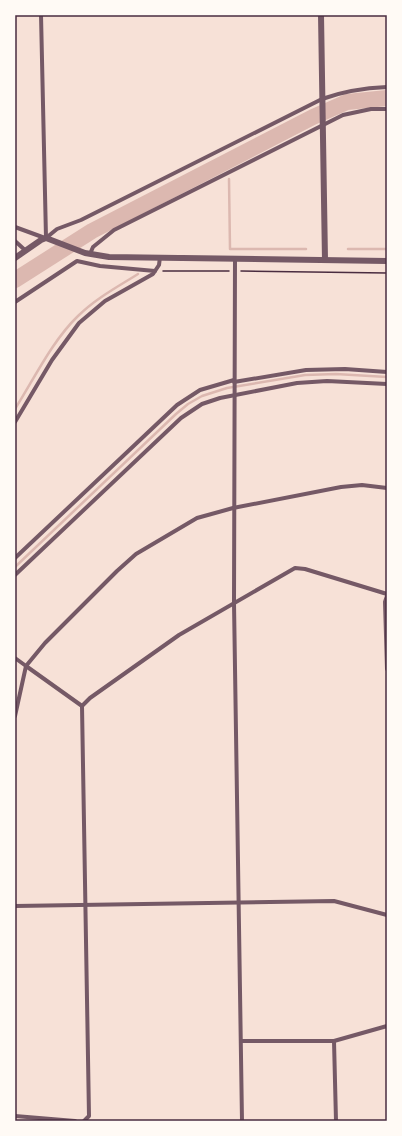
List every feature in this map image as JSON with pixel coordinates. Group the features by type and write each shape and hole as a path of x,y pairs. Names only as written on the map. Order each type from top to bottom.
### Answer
{"street":[{"path":"41,15 46,238"},
{"path":"321,15 325,260"},
{"path":"15,258 57,229 95,213 322,101 340,93 360,89 387,87"},
{"path":"88,253 114,230 323,124 350,113 372,109 387,109"},
{"path":"15,227 88,253 109,256 387,261"},
{"path":"15,241 26,251"},
{"path":"15,422 52,360 79,323 104,301 153,274 159,265 160,257"},
{"path":"234,259 233,508 242,1121"},
{"path":"15,302 75,261 100,266 155,271"},
{"path":"15,558 177,405 200,390 234,382 314,370 345,369 387,372"},
{"path":"15,575 181,418 202,404 234,394 296,383 327,380 387,384"},
{"path":"15,716 26,666 45,643 136,554 197,518 233,508 341,487 362,485 387,488"},
{"path":"84,1121 89,1116 82,706 90,698 179,635 295,568 305,569 387,595 385,602 387,669"},
{"path":"15,658 82,706"},
{"path":"15,906 334,901 387,915"},
{"path":"241,1041 334,1041 387,1026"},
{"path":"334,1041 336,1121"},
{"path":"15,1116 75,1121"}],"path":[{"path":"155,271 387,273"}],"waterway":[{"path":"15,280 92,231 313,117 347,102 387,98"},
{"path":"229,179 230,249 306,249"},
{"path":"348,249 387,249"},
{"path":"15,409 60,337 78,316 106,294 138,274"},
{"path":"15,567 176,414 188,404 202,396 227,388 305,375 336,374 387,377"}]}
